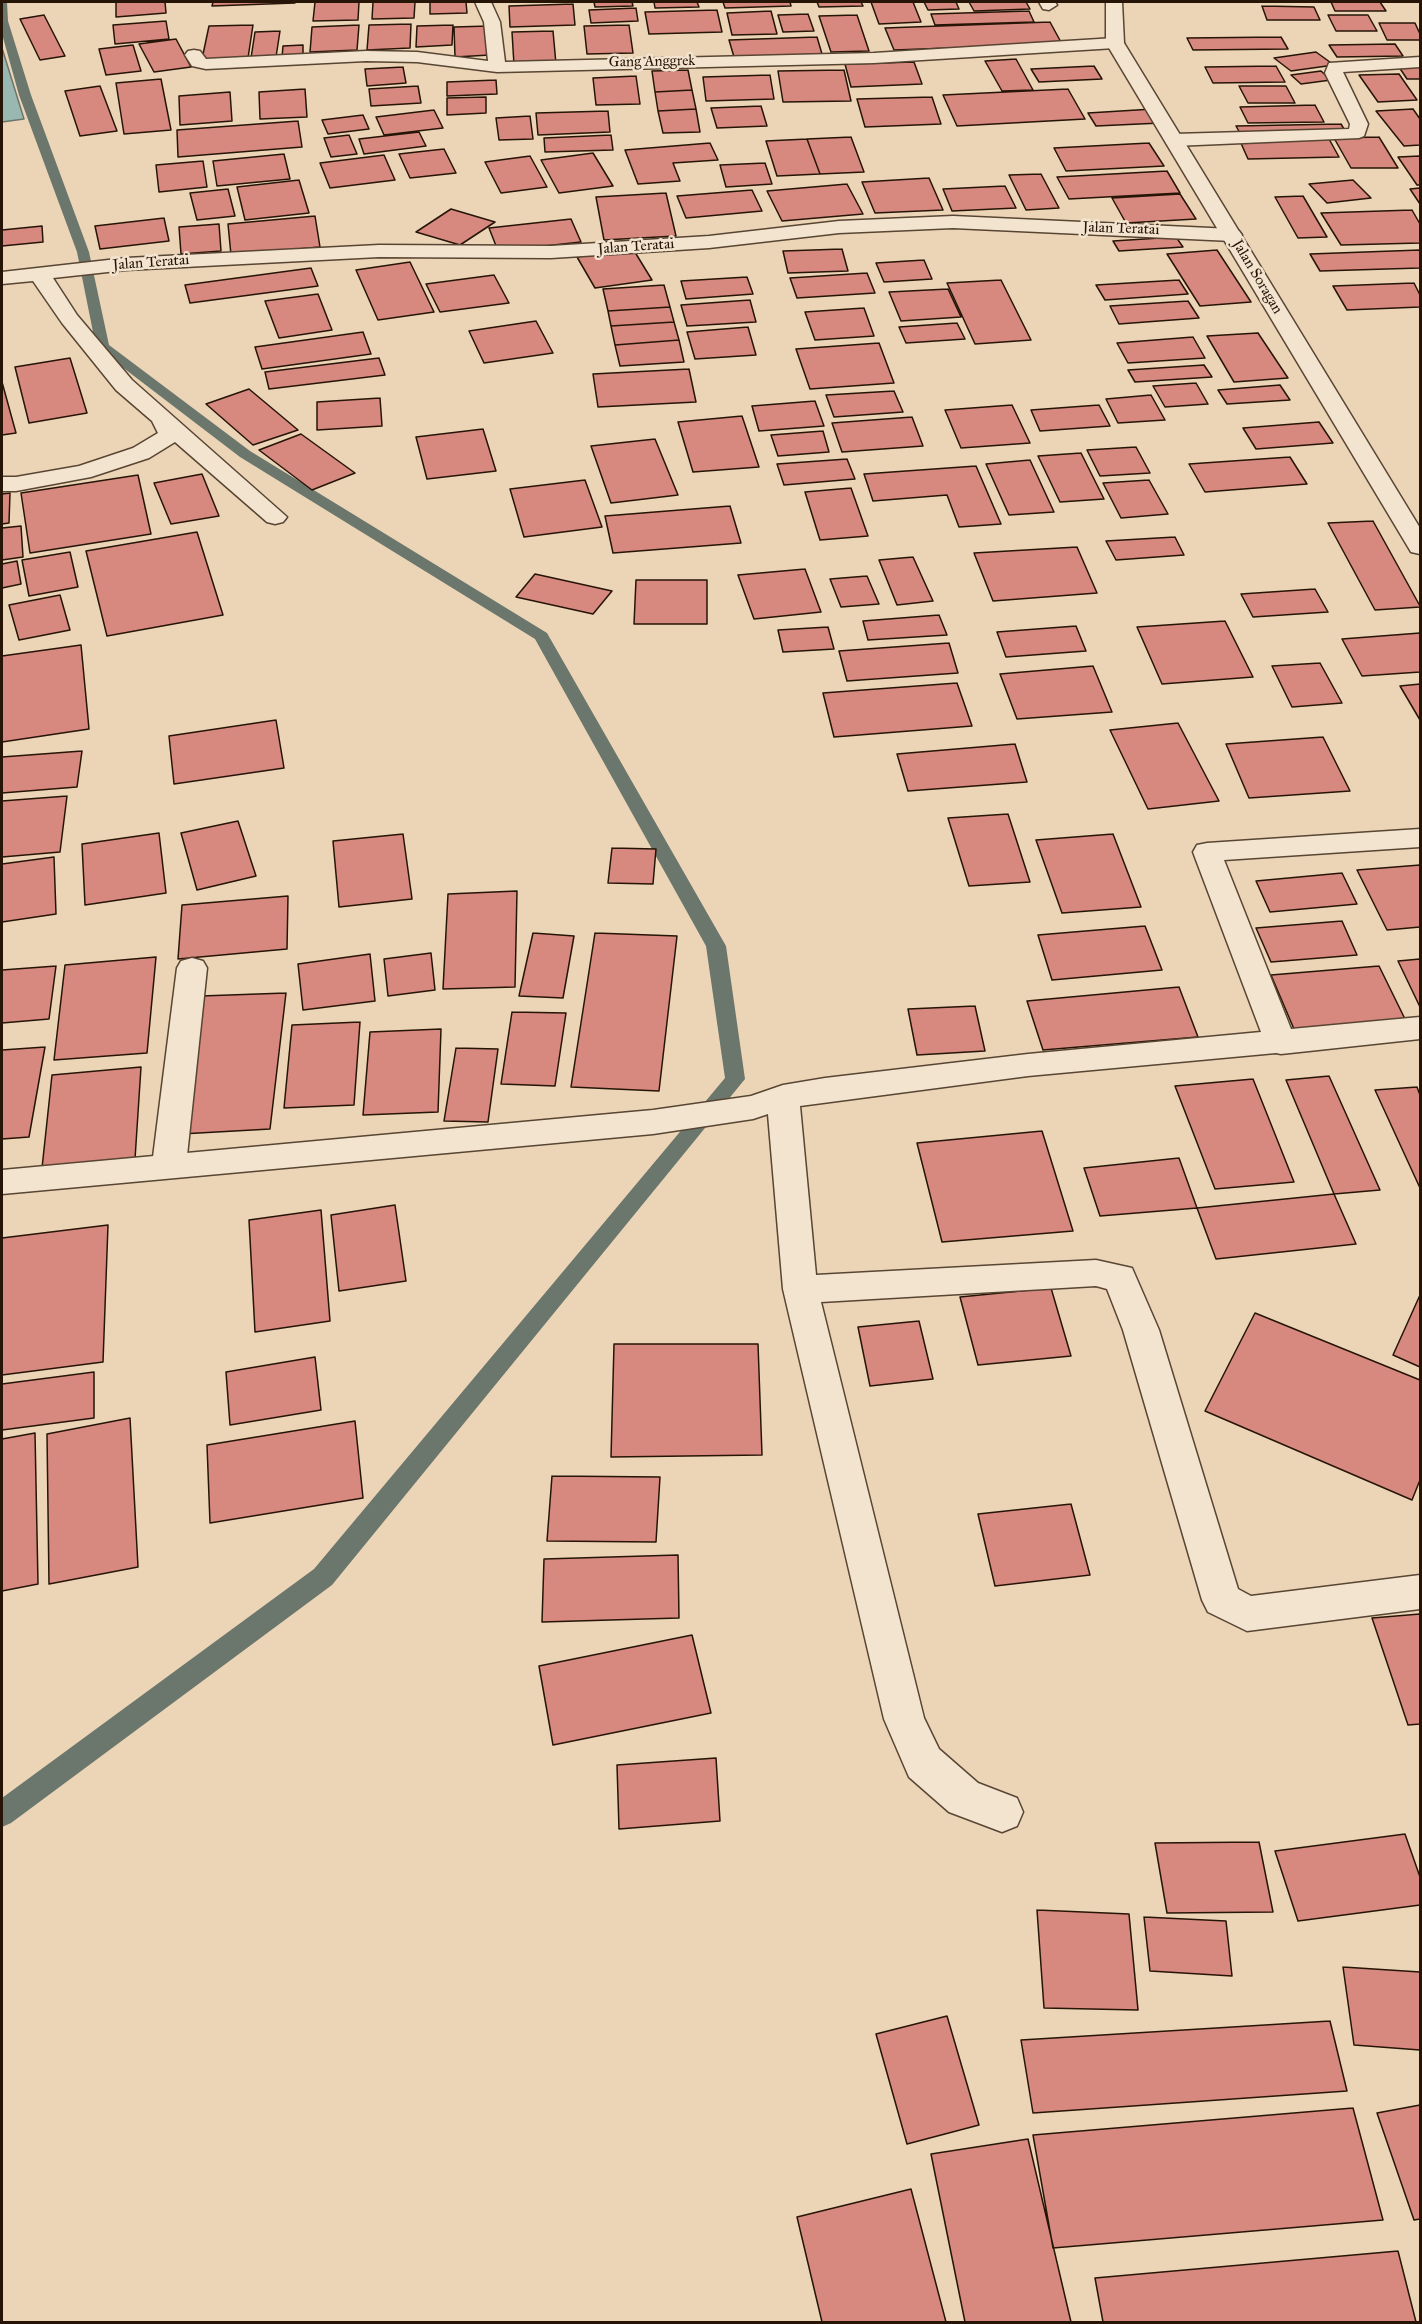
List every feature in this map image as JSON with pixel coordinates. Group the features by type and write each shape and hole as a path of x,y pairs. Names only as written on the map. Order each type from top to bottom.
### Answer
{"street":[{"path":"483,2 492,22 497,68"},
{"name":"Jalan Soragan","path":"1114,2 1115,43 1420,547"},
{"name":"Gang Anggrek","path":"194,55 198,62 206,64 366,56 417,57 497,68 874,58 1115,43"},
{"path":"1174,140 1352,134 1357,132 1359,124 1334,74 1335,67 1420,62"},
{"name":"Jalan Teratai","path":"2,278 126,264 379,251 551,252 709,242 839,227 952,222 1232,235"},
{"path":"40,275 69,319 113,373 162,419 275,517"},
{"path":"2,484 16,484 83,472 141,453 170,435 162,419"},
{"path":"1281,1042 1207,852 1420,838"},
{"path":"169,1165 192,968"},
{"path":"2,1182 653,1122 768,1102 1028,1065 1420,1028"},
{"path":"768,1102 800,1289 904,1719 924,1763 964,1798 1002,1812"},
{"path":"800,1289 1096,1273 1120,1278 1141,1330 1222,1600 1247,1614 1420,1592"}],"water":[{"path":"2,48 24,119 2,122"}],"building":[{"path":"116,2 165,2 166,13 116,17"},
{"path":"213,2 295,2 295,3 212,6"},
{"path":"315,2 359,2 358,20 313,21"},
{"path":"373,2 415,2 414,18 372,19"},
{"path":"430,2 466,2 467,13 430,14"},
{"path":"594,2 632,2 633,6 595,7"},
{"path":"654,2 697,2 699,7 655,8"},
{"path":"723,2 790,2 791,6 725,8"},
{"path":"817,2 861,2 863,6 819,7"},
{"path":"871,2 913,2 921,22 879,24"},
{"path":"924,2 956,2 959,9 928,10"},
{"path":"969,2 1026,2 1030,9 974,11"},
{"path":"1331,2 1380,2 1386,11 1335,11"},
{"path":"573,4 575,25 510,27 509,6"},
{"path":"1262,6 1314,7 1320,20 1267,20"},
{"path":"636,8 638,21 591,23 589,10"},
{"path":"717,10 722,32 649,34 645,12"},
{"path":"771,11 777,34 732,35 727,13"},
{"path":"1029,11 1034,22 935,25 931,14"},
{"path":"808,14 814,31 783,32 778,15"},
{"path":"44,15 65,56 40,60 20,19"},
{"path":"857,15 869,51 831,52 819,16"},
{"path":"1328,15 1368,15 1377,31 1336,31"},
{"path":"166,21 169,39 115,44 113,25"},
{"path":"1050,22 1062,44 894,50 885,28"},
{"path":"1379,23 1415,23 1420,40 1387,40"},
{"path":"411,24 410,48 367,50 369,25"},
{"path":"253,25 248,58 202,59 209,26"},
{"path":"359,25 357,50 310,52 312,27"},
{"path":"453,25 452,45 416,47 417,26"},
{"path":"629,25 633,53 587,54 584,26"},
{"path":"489,26 490,55 455,57 454,27"},
{"path":"280,31 276,57 251,58 255,32"},
{"path":"553,31 556,64 514,65 512,32"},
{"path":"817,37 822,54 734,57 729,40"},
{"path":"1281,37 1288,49 1193,50 1187,38"},
{"path":"176,39 191,67 154,72 139,44"},
{"path":"1395,44 1403,56 1337,57 1329,45"},
{"path":"133,45 141,71 106,75 99,49"},
{"path":"303,45 303,56 282,57 283,46"},
{"path":"1316,52 1334,65 1291,71 1274,58"},
{"path":"1016,59 1033,90 1002,91 985,61"},
{"path":"914,62 922,84 851,87 845,64"},
{"path":"1094,66 1102,79 1039,82 1031,69"},
{"path":"1276,66 1285,82 1213,83 1205,67"},
{"path":"403,67 406,83 367,86 365,69"},
{"path":"1399,67 1420,67 1420,79 1407,79"},
{"path":"688,70 692,90 655,92 652,71"},
{"path":"844,70 851,101 783,102 778,71"},
{"path":"1321,71 1331,80 1301,84 1291,75"},
{"path":"1399,74 1417,100 1378,102 1359,75"},
{"path":"770,75 774,99 706,101 703,77"},
{"path":"636,76 640,104 596,105 593,78"},
{"path":"161,79 171,130 124,134 116,83"},
{"path":"496,80 497,94 447,96 447,82"},
{"path":"100,86 117,131 80,136 65,91"},
{"path":"418,86 421,103 371,106 369,89"},
{"path":"1239,86 1286,86 1295,103 1248,103"},
{"path":"305,89 307,117 260,119 259,92"},
{"path":"1068,89 1085,119 957,126 943,95"},
{"path":"692,90 696,109 658,111 655,92"},
{"path":"230,92 232,121 180,125 179,96"},
{"path":"486,97 486,113 447,115 447,98"},
{"path":"932,97 941,124 865,127 857,99"},
{"path":"1315,105 1324,122 1248,123 1240,107"},
{"path":"761,106 767,126 717,128 711,108"},
{"path":"696,109 700,132 663,133 658,111"},
{"path":"1153,109 1161,123 1096,126 1088,113"},
{"path":"1413,109 1420,119 1420,145 1404,146 1376,111"},
{"path":"434,110 443,128 384,135 376,117"},
{"path":"608,111 610,132 538,135 536,113"},
{"path":"363,115 369,129 328,134 322,120"},
{"path":"530,116 533,139 499,140 496,118"},
{"path":"298,121 302,147 178,157 177,130"},
{"path":"1341,124 1347,134 1241,135 1236,126"},
{"path":"419,132 426,146 364,154 359,139"},
{"path":"349,135 357,154 331,157 324,138"},
{"path":"611,135 613,150 545,152 544,138"},
{"path":"851,137 864,172 820,174 807,139"},
{"path":"1379,137 1398,168 1351,168 1334,138"},
{"path":"807,139 820,174 777,176 766,141"},
{"path":"1329,139 1339,157 1248,159 1240,141"},
{"path":"710,143 718,160 673,163 680,181 638,184 625,150"},
{"path":"1149,143 1164,166 1066,171 1054,148"},
{"path":"444,149 456,173 410,178 399,154"},
{"path":"593,153 613,186 559,193 541,160"},
{"path":"284,154 290,179 217,186 213,161"},
{"path":"384,155 395,180 330,188 320,163"},
{"path":"530,156 547,187 501,193 485,162"},
{"path":"1420,156 1420,185 1417,185 1398,157"},
{"path":"203,161 207,187 159,192 156,165"},
{"path":"765,163 772,184 726,187 720,165"},
{"path":"1167,171 1180,193 1069,199 1057,177"},
{"path":"1041,174 1059,208 1026,210 1009,175"},
{"path":"929,178 943,210 875,213 862,182"},
{"path":"299,180 309,213 245,220 237,187"},
{"path":"1353,180 1371,198 1327,203 1309,184"},
{"path":"847,184 863,214 782,221 767,191"},
{"path":"1005,186 1016,208 952,211 943,189"},
{"path":"1420,188 1420,204 1410,189"},
{"path":"228,189 235,216 197,220 190,193"},
{"path":"752,190 762,211 686,218 677,196"},
{"path":"666,193 676,236 604,240 596,197"},
{"path":"1180,194 1196,219 1126,223 1112,198"},
{"path":"1303,196 1327,237 1298,238 1275,197"},
{"path":"451,209 495,222 460,245 416,232"},
{"path":"1412,210 1420,224 1420,243 1341,245 1321,213"},
{"path":"315,216 320,247 231,255 228,224"},
{"path":"164,218 169,241 100,249 95,226"},
{"path":"571,219 581,242 498,251 489,228"},
{"path":"219,224 221,251 181,254 179,227"},
{"path":"42,226 43,242 2,246 2,230"},
{"path":"1176,237 1183,247 1119,251 1113,241"},
{"path":"633,249 652,280 595,288 577,257"},
{"path":"842,249 848,271 788,273 783,251"},
{"path":"1217,250 1251,302 1200,306 1167,254"},
{"path":"1420,250 1420,268 1320,271 1310,254"},
{"path":"924,260 932,279 884,282 876,263"},
{"path":"410,262 434,312 378,320 356,270"},
{"path":"311,268 318,286 190,303 185,285"},
{"path":"867,273 875,293 797,298 790,278"},
{"path":"494,275 509,303 440,312 426,284"},
{"path":"747,277 753,294 686,299 681,281"},
{"path":"1001,280 1031,340 975,344 947,283"},
{"path":"1179,280 1188,294 1105,300 1096,285"},
{"path":"1414,283 1420,295 1420,307 1347,310 1333,286"},
{"path":"664,285 670,307 608,311 603,289"},
{"path":"948,289 961,317 901,321 889,292"},
{"path":"318,294 332,330 279,338 265,301"},
{"path":"750,300 756,322 687,326 681,305"},
{"path":"1188,301 1199,318 1119,324 1110,306"},
{"path":"670,307 674,322 611,326 608,311"},
{"path":"864,308 874,336 815,340 805,312"},
{"path":"536,321 553,353 484,363 469,331"},
{"path":"674,322 679,340 615,345 611,326"},
{"path":"957,323 965,339 906,343 899,327"},
{"path":"748,327 756,355 695,359 687,332"},
{"path":"363,332 371,354 262,369 255,347"},
{"path":"1258,333 1288,378 1234,382 1207,336"},
{"path":"1193,337 1205,358 1128,363 1117,343"},
{"path":"679,340 684,362 620,366 615,345"},
{"path":"879,343 894,383 810,389 796,349"},
{"path":"70,358 87,413 29,423 15,367"},
{"path":"379,358 385,375 269,389 265,372"},
{"path":"1204,365 1212,377 1135,382 1128,370"},
{"path":"689,369 696,402 598,407 593,374"},
{"path":"2,382 16,433 2,435"},
{"path":"1196,383 1208,404 1165,407 1153,386"},
{"path":"1280,385 1290,400 1227,404 1218,390"},
{"path":"249,389 298,430 253,445 206,404"},
{"path":"894,391 903,412 834,417 826,395"},
{"path":"1151,395 1165,420 1118,423 1106,399"},
{"path":"380,398 382,426 317,430 317,402"},
{"path":"815,401 824,426 759,431 752,406"},
{"path":"1012,405 1030,443 961,448 945,410"},
{"path":"1099,405 1110,426 1040,431 1031,410"},
{"path":"742,416 759,467 693,472 678,422"},
{"path":"912,417 923,446 842,452 832,423"},
{"path":"1319,422 1333,443 1256,449 1243,428"},
{"path":"483,429 496,471 427,479 416,437"},
{"path":"823,431 829,452 778,456 771,435"},
{"path":"301,434 355,473 312,490 259,450"},
{"path":"655,439 678,495 611,503 591,446"},
{"path":"1136,447 1150,473 1100,476 1087,450"},
{"path":"1081,453 1104,499 1060,502 1038,456"},
{"path":"1290,457 1307,484 1205,492 1189,464"},
{"path":"847,459 855,479 784,485 777,464"},
{"path":"1030,460 1054,512 1009,515 986,464"},
{"path":"976,466 1001,524 959,527 947,495 873,501 864,474"},
{"path":"202,474 219,516 171,524 154,483"},
{"path":"138,475 151,534 30,553 21,493"},
{"path":"585,480 602,527 524,537 510,489"},
{"path":"1149,480 1168,514 1121,518 1103,483"},
{"path":"851,488 868,536 820,540 805,492"},
{"path":"10,493 9,523 2,524 2,494"},
{"path":"730,506 741,543 613,553 605,516"},
{"path":"1373,521 1420,607 1375,610 1328,523"},
{"path":"21,526 23,557 2,560 2,528"},
{"path":"197,532 223,615 107,636 86,551"},
{"path":"1175,537 1184,555 1116,560 1106,541"},
{"path":"1077,547 1097,593 993,601 974,553"},
{"path":"70,552 78,587 29,596 22,560"},
{"path":"913,557 933,601 897,605 879,560"},
{"path":"17,561 21,584 2,588 2,564"},
{"path":"805,569 821,612 754,619 738,575"},
{"path":"535,574 612,591 593,614 516,597"},
{"path":"867,576 879,604 841,607 830,579"},
{"path":"636,580 707,580 707,624 634,624"},
{"path":"1315,589 1328,612 1253,617 1241,594"},
{"path":"60,595 70,630 19,640 9,605"},
{"path":"939,615 947,635 868,640 863,621"},
{"path":"1225,621 1253,677 1162,684 1137,627"},
{"path":"1076,626 1086,651 1006,657 997,632"},
{"path":"828,627 834,649 783,652 778,630"},
{"path":"1420,633 1420,672 1362,676 1342,639"},
{"path":"949,643 958,673 847,681 839,651"},
{"path":"81,645 89,729 2,742 2,656"},
{"path":"1320,663 1342,703 1292,707 1272,666"},
{"path":"1093,666 1112,712 1017,719 1000,674"},
{"path":"957,683 972,726 834,737 823,693"},
{"path":"1420,684 1420,720 1400,686"},
{"path":"276,720 284,768 174,784 169,736"},
{"path":"1178,723 1219,801 1148,809 1110,730"},
{"path":"1323,737 1350,791 1249,798 1226,744"},
{"path":"1015,744 1027,782 908,791 897,754"},
{"path":"82,751 77,787 2,793 2,757"},
{"path":"67,796 60,852 2,857 2,801"},
{"path":"1008,814 1030,882 969,886 948,818"},
{"path":"238,821 256,876 197,890 181,833"},
{"path":"159,833 166,893 85,905 82,844"},
{"path":"403,834 412,899 339,907 333,841"},
{"path":"1113,834 1141,907 1062,913 1036,840"},
{"path":"612,848 656,849 653,884 608,883"},
{"path":"54,857 56,914 2,922 2,864"},
{"path":"1420,865 1420,927 1387,930 1357,870"},
{"path":"1342,873 1357,904 1270,912 1256,881"},
{"path":"517,891 515,987 443,989 448,894"},
{"path":"288,896 287,949 178,959 182,905"},
{"path":"1342,921 1357,955 1271,962 1256,928"},
{"path":"1145,926 1162,970 1052,980 1038,935"},
{"path":"533,933 574,936 563,998 519,996"},
{"path":"595,933 677,936 659,1091 571,1087"},
{"path":"431,953 435,990 388,996 384,959"},
{"path":"370,954 375,1001 303,1010 298,964"},
{"path":"156,957 147,1053 54,1060 65,965"},
{"path":"1420,959 1420,1007 1398,961"},
{"path":"56,966 49,1019 2,1023 2,970"},
{"path":"1379,966 1405,1019 1294,1029 1271,975"},
{"path":"1179,987 1198,1037 1043,1050 1027,1001"},
{"path":"286,993 270,1129 181,1134 201,996"},
{"path":"975,1006 985,1051 917,1055 908,1009"},
{"path":"512,1012 566,1013 555,1086 501,1084"},
{"path":"360,1022 354,1105 284,1108 292,1025"},
{"path":"441,1029 438,1112 363,1115 370,1032"},
{"path":"45,1047 29,1137 2,1139 2,1050"},
{"path":"456,1048 498,1049 488,1122 444,1121"},
{"path":"141,1067 135,1159 42,1168 52,1075"},
{"path":"1329,1076 1380,1190 1334,1194 1286,1080"},
{"path":"1253,1079 1294,1182 1215,1189 1175,1086"},
{"path":"1417,1087 1420,1095 1420,1188 1375,1090"},
{"path":"1042,1131 1073,1231 942,1242 917,1143"},
{"path":"1179,1158 1197,1208 1100,1216 1084,1168"},
{"path":"1334,1194 1356,1244 1216,1259 1197,1208"},
{"path":"395,1205 406,1281 339,1291 331,1215"},
{"path":"321,1210 330,1321 255,1332 249,1220"},
{"path":"108,1225 103,1362 2,1375 2,1238"},
{"path":"1051,1288 1071,1356 978,1365 960,1297"},
{"path":"1420,1295 1420,1367 1393,1355"},
{"path":"1255,1313 1420,1380 1420,1480 1412,1500 1205,1411"},
{"path":"919,1321 933,1379 870,1386 858,1327"},
{"path":"614,1344 758,1344 762,1455 611,1457"},
{"path":"315,1357 321,1410 230,1425 226,1372"},
{"path":"94,1372 94,1418 2,1430 2,1384"},
{"path":"130,1418 138,1567 49,1584 47,1434"},
{"path":"355,1421 363,1498 210,1523 207,1445"},
{"path":"35,1433 38,1584 2,1591 2,1439"},
{"path":"552,1476 660,1477 656,1542 547,1541"},
{"path":"1071,1504 1090,1575 995,1586 978,1514"},
{"path":"678,1555 679,1618 542,1622 544,1559"},
{"path":"1420,1614 1420,1724 1408,1725 1372,1618"},
{"path":"692,1635 711,1713 553,1745 539,1666"},
{"path":"716,1758 720,1821 619,1829 617,1765"},
{"path":"1405,1834 1420,1877 1420,1905 1298,1921 1275,1851"},
{"path":"1259,1842 1273,1912 1167,1913 1155,1843"},
{"path":"1037,1910 1129,1914 1138,2010 1044,2008"},
{"path":"1144,1917 1226,1921 1232,1976 1150,1971"},
{"path":"1343,1967 1420,1972 1420,2050 1354,2045"},
{"path":"947,2016 979,2125 907,2144 876,2034"},
{"path":"1330,2021 1347,2091 1033,2113 1021,2040"},
{"path":"1420,2105 1420,2219 1414,2220 1377,2113"},
{"path":"1353,2108 1383,2220 1053,2248 1033,2135"},
{"path":"1028,2139 1071,2322 965,2322 931,2154"},
{"path":"911,2189 946,2322 822,2322 797,2217"},
{"path":"1398,2251 1416,2322 1103,2322 1095,2278"}],"waterway":[{"path":"2,2 3,21 25,95 83,252 103,347 245,454 541,636 716,946 735,1079 323,1577 2,1814"}]}
